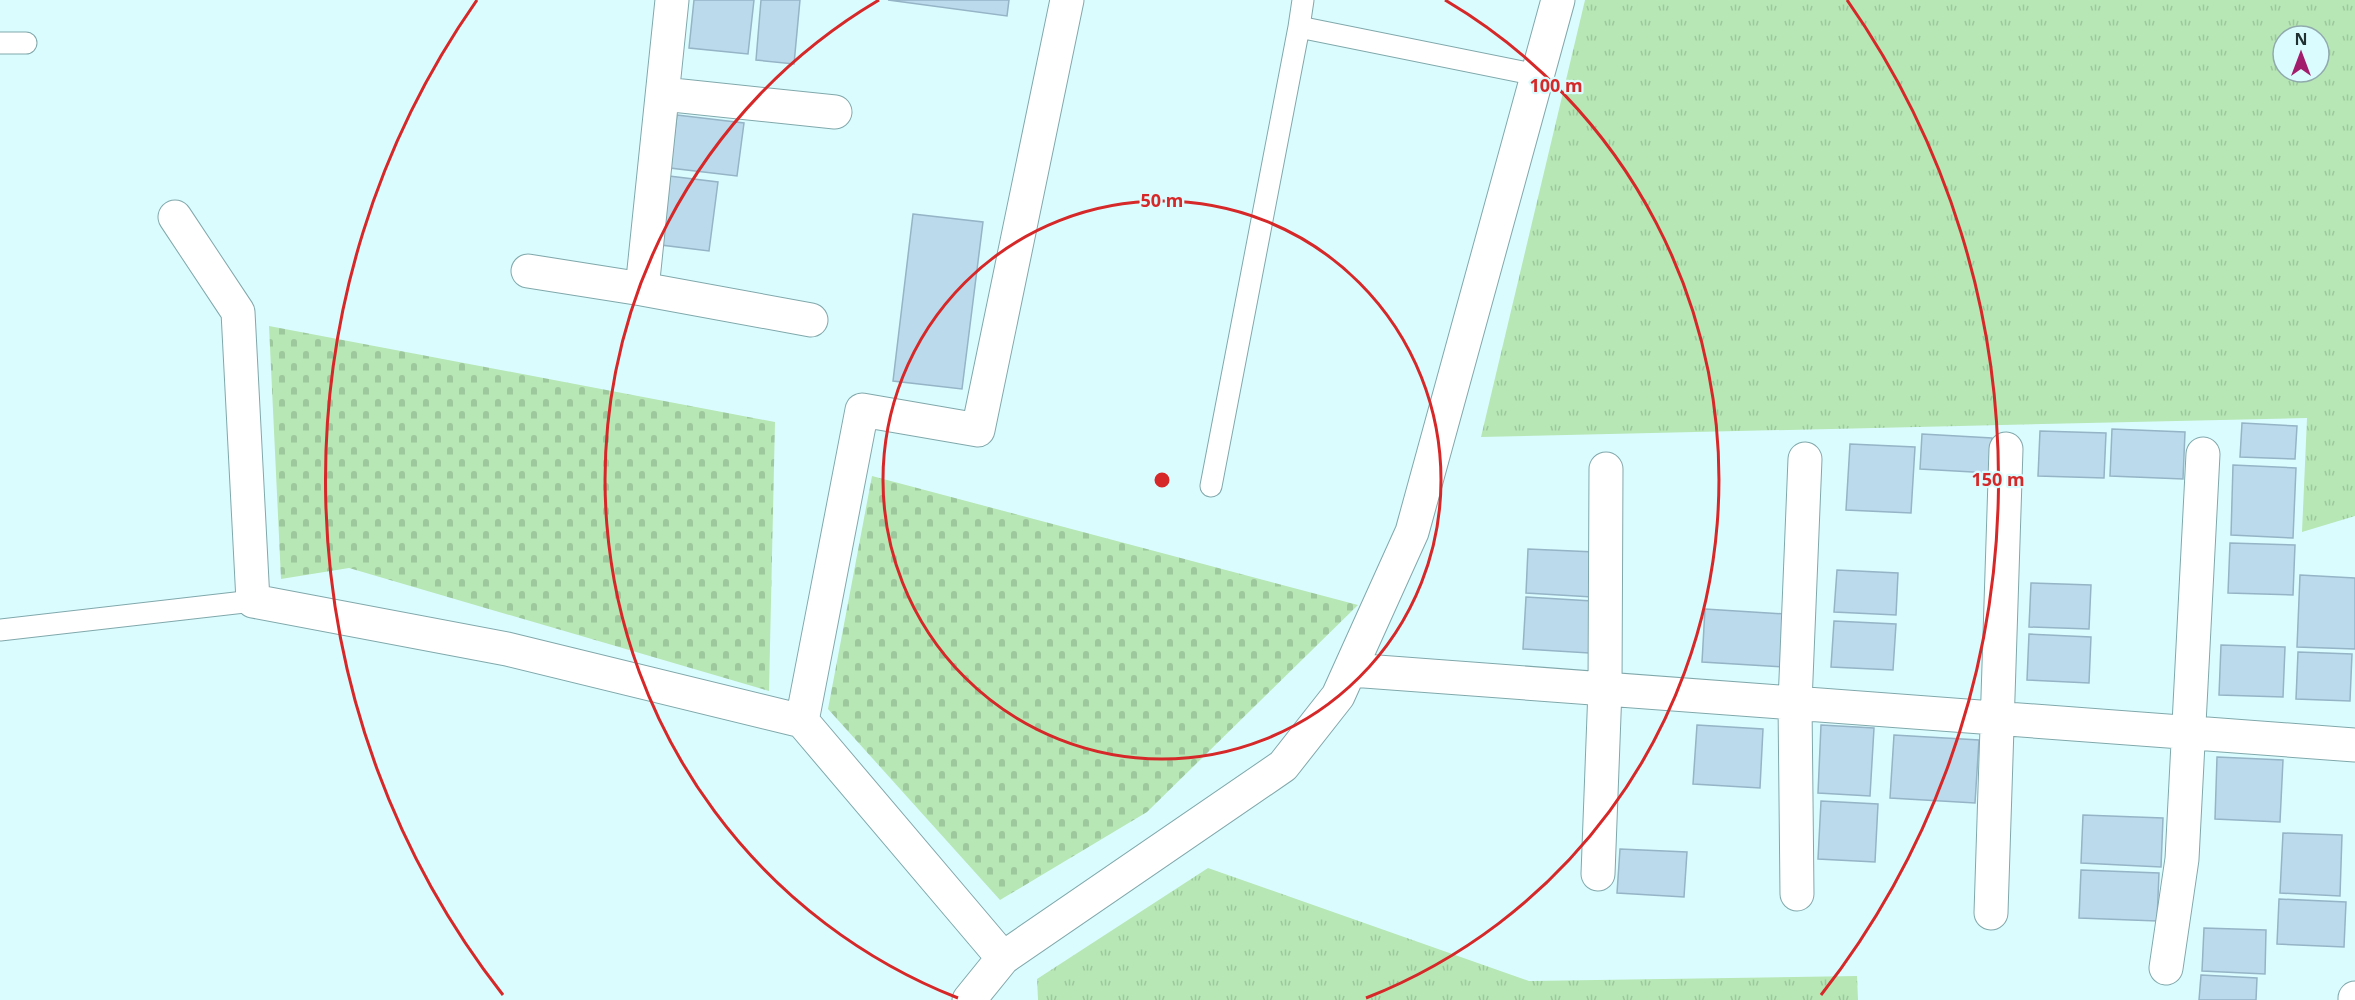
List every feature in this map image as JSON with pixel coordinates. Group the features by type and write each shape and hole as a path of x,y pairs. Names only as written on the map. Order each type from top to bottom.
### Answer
{"street":[{"path":"642,289 672,0"},
{"path":"802,721 862,410 978,430 1067,0"},
{"path":"969,1000 1004,958 1283,766 1338,696 1412,532 1558,0"},
{"path":"663,94 835,112"},
{"path":"175,217 238,312 253,601 507,650 802,721 1004,958"},
{"path":"528,272 642,289 811,320"},
{"path":"1991,913 2007,449"},
{"path":"2166,968 2182,859 2203,454"},
{"path":"1797,894 1795,703 1804,459"},
{"path":"1598,874 1605,689 1606,469"},
{"path":"1350,670 2355,745"}],"lane":[{"path":"1211,486 1303,0"},
{"path":"1299,27 1537,75"},
{"path":"0,43 26,43"},
{"path":"0,630 253,601"}],"green space":[{"path":"1585,0 2355,0 2355,516 2302,532 2307,418 1481,437"},
{"path":"269,326 775,422 769,691 349,568 281,579"},
{"path":"872,476 1358,605 1147,812 1000,900 828,709"},
{"path":"1208,868 1529,981 1857,976 1858,1000 1038,1000 1037,979"}],"building":[{"path":"694,0 754,0 748,54 689,48"},
{"path":"761,0 800,0 794,64 756,60"},
{"path":"888,0 1009,0 1007,16"},
{"path":"677,115 744,123 737,176 670,168"},
{"path":"669,176 718,182 709,251 661,245"},
{"path":"913,214 983,222 962,389 893,381"},
{"path":"2242,423 2297,426 2295,459 2240,457"},
{"path":"2112,429 2185,432 2183,479 2110,476"},
{"path":"2040,431 2106,433 2104,478 2038,476"},
{"path":"1922,434 1992,438 1990,473 1920,469"},
{"path":"1850,444 1915,447 1911,513 1846,510"},
{"path":"2233,465 2296,468 2293,538 2231,535"},
{"path":"2230,543 2295,545 2293,595 2228,593"},
{"path":"1528,549 1595,552 1592,597 1526,593"},
{"path":"1837,570 1898,573 1896,615 1834,612"},
{"path":"2300,575 2355,578 2355,649 2297,647"},
{"path":"2031,583 2091,585 2089,629 2029,627"},
{"path":"1526,597 1592,601 1589,653 1523,649"},
{"path":"1705,609 1786,614 1783,667 1702,662"},
{"path":"1834,621 1896,624 1893,670 1831,667"},
{"path":"2029,634 2091,637 2089,683 2027,680"},
{"path":"2221,645 2285,647 2283,697 2219,695"},
{"path":"2298,652 2352,654 2350,701 2296,699"},
{"path":"1697,725 1763,729 1760,788 1693,784"},
{"path":"1821,725 1874,728 1870,796 1818,793"},
{"path":"1894,735 1979,740 1975,803 1890,798"},
{"path":"2217,757 2283,760 2280,822 2215,819"},
{"path":"1821,801 1878,804 1875,862 1818,859"},
{"path":"2083,815 2163,818 2161,867 2081,863"},
{"path":"2283,833 2342,835 2340,896 2280,893"},
{"path":"1620,849 1687,852 1684,897 1617,893"},
{"path":"2081,870 2159,873 2157,921 2079,918"},
{"path":"2279,899 2346,902 2344,947 2277,944"},
{"path":"2204,928 2266,930 2265,974 2202,971"},
{"path":"2201,975 2257,978 2256,1000 2199,1000"}]}
